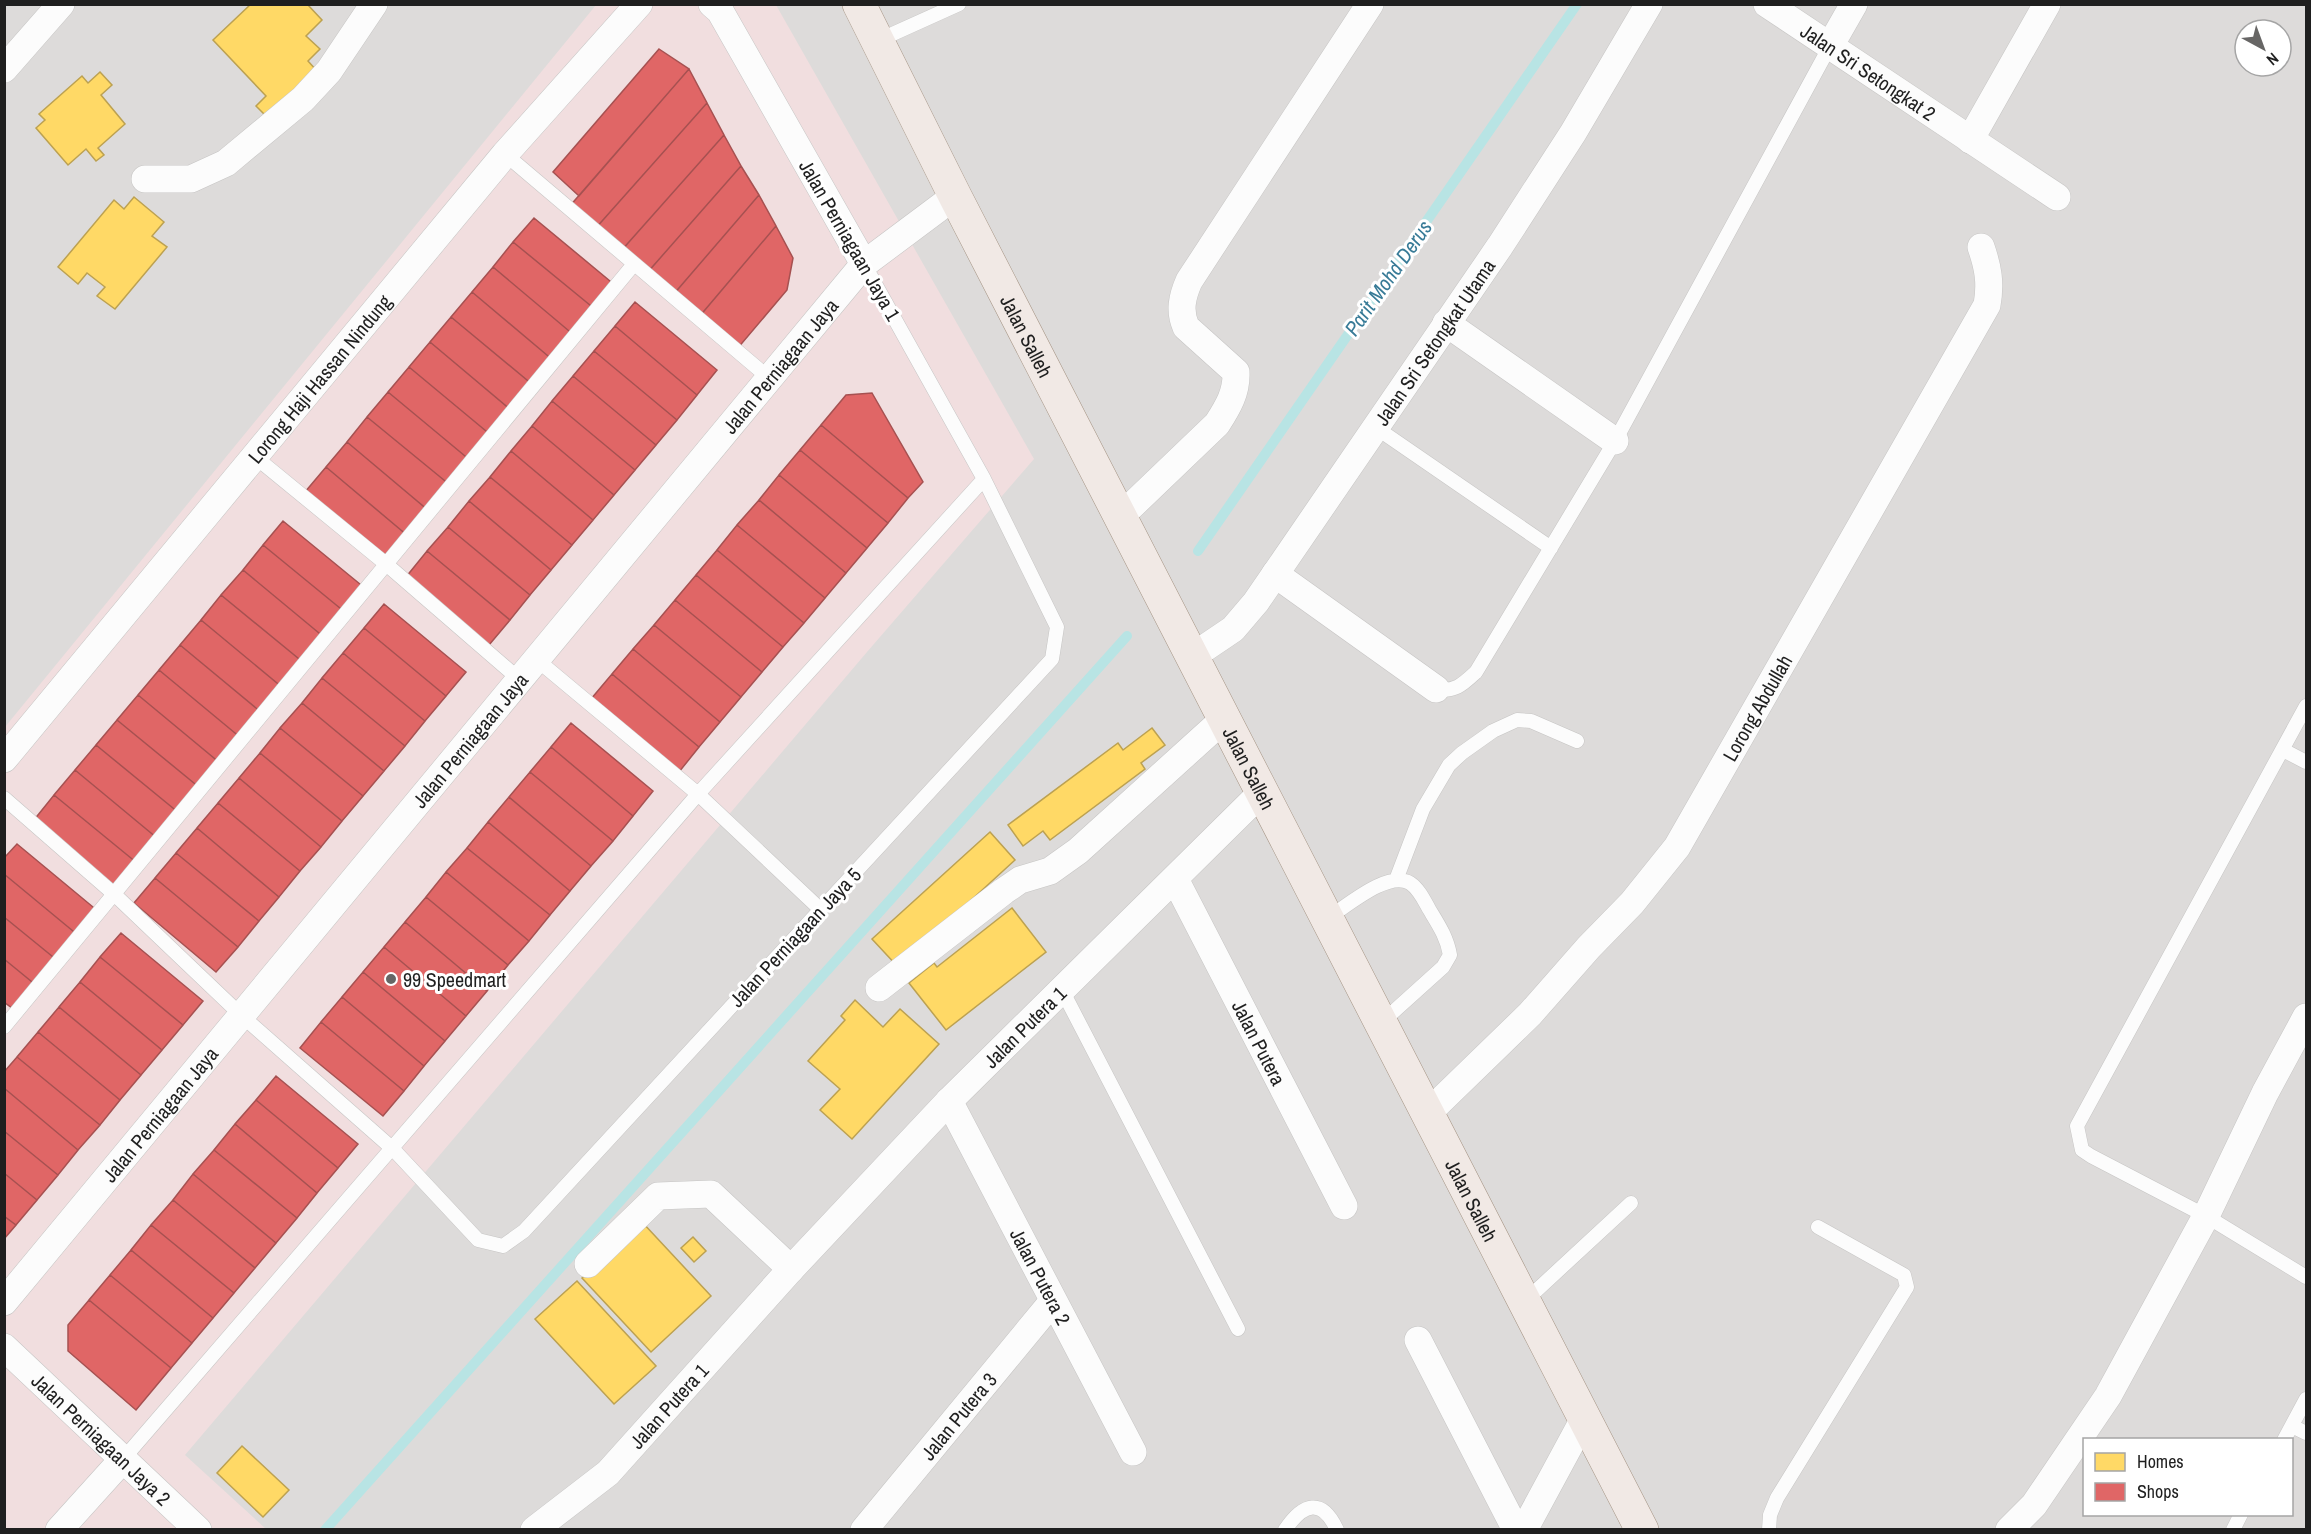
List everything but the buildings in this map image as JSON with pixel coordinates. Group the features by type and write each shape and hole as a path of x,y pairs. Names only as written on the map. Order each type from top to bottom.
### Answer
{"main road":[{"name":"Jalan Salleh","path":"859,4 955,196 1429,1112 1642,1530"}],"street":[{"path":"4,69 61,4"},
{"path":"145,179 191,179 226,163 303,99 329,71 374,4"},
{"name":"Lorong Haji Hassan Nindung","path":"4,759 506,154 639,4"},
{"name":"Jalan Perniagaan Jaya 1","path":"712,4 720,11 864,264"},
{"path":"1121,516 1217,424 1229,405 1237,385 1236,372 1186,327 1182,318 1181,298 1189,281 1370,4"},
{"name":"Jalan Sri Setongkat Utama","path":"1193,656 1233,630 1256,602 1500,246 1573,133 1649,4"},
{"name":"Jalan Sri Setongkat 2","path":"1767,4 2057,197"},
{"path":"1830,46 1854,4"},
{"path":"1971,140 2047,4"},
{"name":"Jalan Perniagaan Jaya","path":"4,1302 864,264 955,196"},
{"name":"Lorong Abdullah","path":"1429,1112 1530,1014 1589,947 1632,903 1677,847 1987,305 1990,287 1988,269 1980,247"},
{"path":"1446,323 1615,441"},
{"path":"1275,574 1436,689"},
{"path":"879,988 1004,891 1020,880 1050,871 1078,851 1225,718"},
{"name":"Jalan Putera 1","path":"534,1530 608,1473 791,1269 949,1101 1263,791"},
{"name":"Jalan Putera","path":"1175,879 1344,1206"},
{"path":"2009,1530 2034,1506 2108,1396 2206,1216 2265,1093 2307,1017"},
{"name":"Jalan Putera 2","path":"949,1101 1133,1452"},
{"path":"588,1264 658,1196 711,1194 791,1269"},
{"name":"Jalan Putera 3","path":"868,1528 1053,1301"},
{"path":"1418,1340 1516,1530"},
{"name":"Jalan Perniagaan Jaya 2","path":"4,1347 198,1530"},
{"path":"1524,1530 1585,1417"},
{"path":"59,1530 124,1458"}],"lane":[{"path":"877,41 959,4"},
{"path":"1436,689 1446,691 1460,688 1476,672 1615,441 1830,46"},
{"path":"506,154 769,378"},
{"path":"4,1027 634,264"},
{"name":"Jalan Perniagaan Jaya 1","path":"864,264 984,479"},
{"path":"1375,427 1551,548"},
{"path":"254,456 386,564 698,794 820,910"},
{"path":"124,1458 698,794 984,479"},
{"name":"Jalan Perniagaan Jaya 5","path":"4,798 114,894 241,1016 393,1149 478,1240 503,1246 524,1231 1052,658 1057,627 984,479"},
{"path":"2307,706 2077,1126 2082,1150 2206,1216 2307,1277"},
{"path":"1396,880 1422,809 1449,765 1462,753 1493,731 1517,720 1531,721 1577,741"},
{"path":"2283,750 2307,762"},
{"path":"1328,918 1385,881 1396,880 1408,882 1416,888 1444,933 1450,955 1443,968 1382,1022"},
{"path":"1062,990 1238,1329"},
{"path":"1525,1301 1631,1203"},
{"path":"1769,1530 1770,1515 1778,1498 1906,1287 1904,1275 1818,1227"},
{"path":"2285,1438 2307,1399"},
{"path":"2292,1426 2307,1434"},
{"path":"1285,1530 1293,1518 1307,1508 1316,1507 1330,1514 1336,1530"},
{"path":"2233,1530 2240,1516"}],"shaded area":[{"path":"5,5 2306,5 2306,1529 5,1529"},
{"path":"596,5 776,5 1034,459 867,652 185,1455 266,1529 5,1530 5,727"}],"waterway":[{"name":"Parit Mohd Derus","path":"1198,551 1577,4"},
{"path":"325,1530 1127,636"}],"place":[{"name":"99 Speedmart","path":"391,979"}]}
